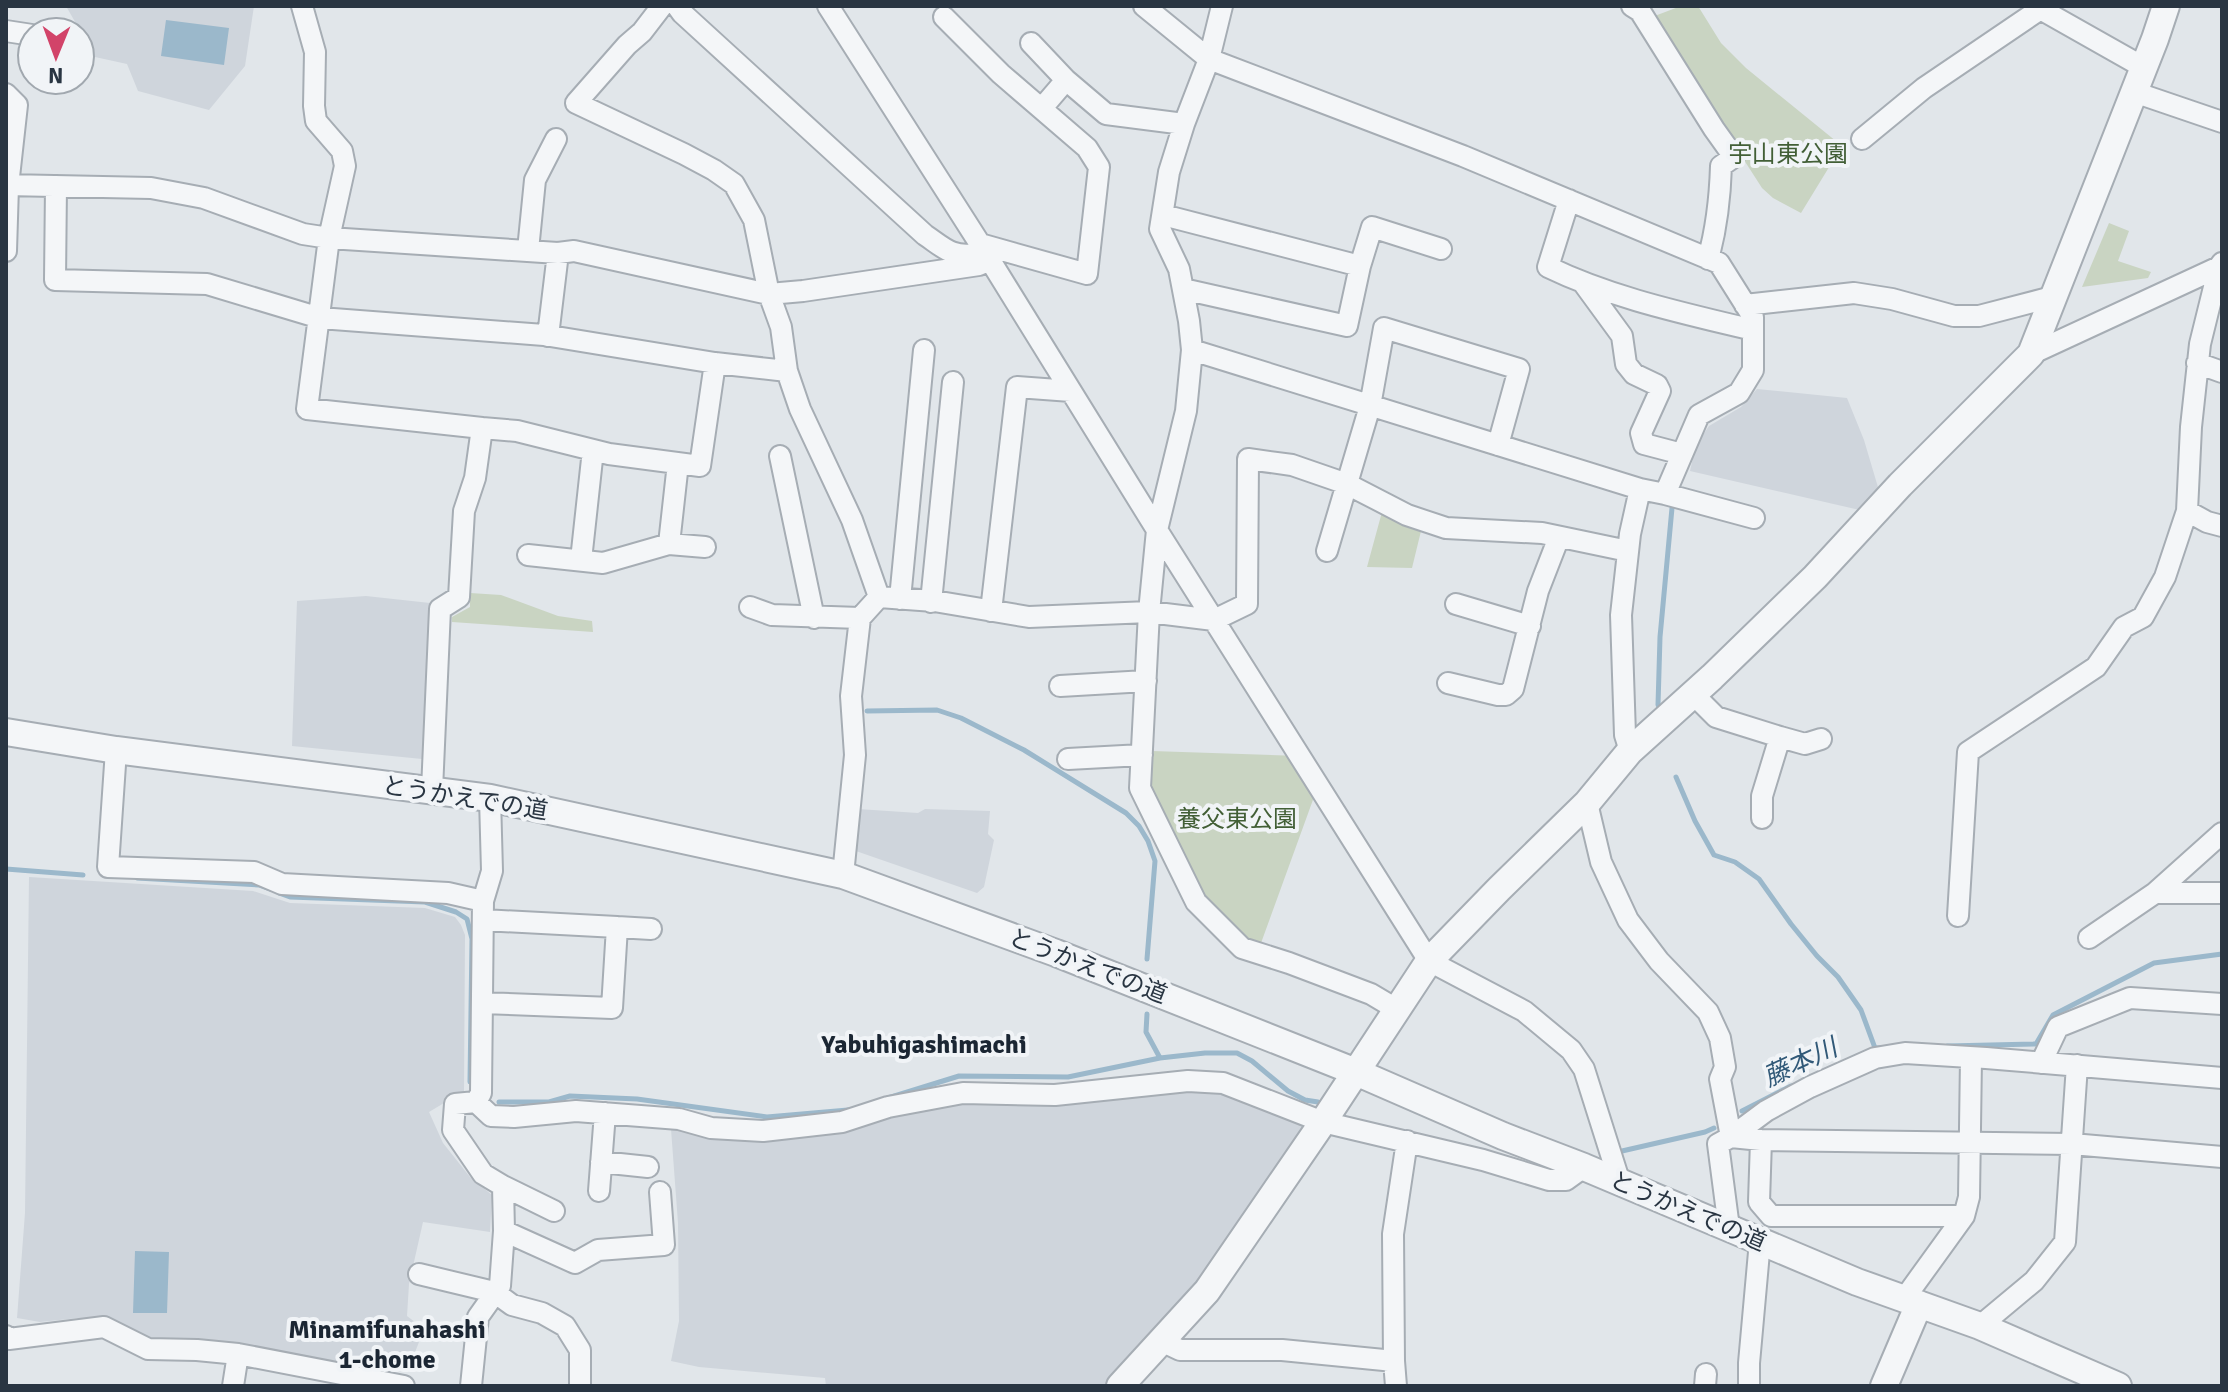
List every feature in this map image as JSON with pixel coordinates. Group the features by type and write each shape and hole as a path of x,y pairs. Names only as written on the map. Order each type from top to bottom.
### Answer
{"street":[{"path":"302,6 315,52 316,121 342,151 345,166 329,238 307,409 517,431 593,450 700,466 715,363"},
{"path":"662,6 576,103 694,160 734,184 754,220 769,294 781,327 787,371 800,409 890,598"},
{"path":"677,6 925,235 948,251 962,256 975,254 1087,274 1099,167 1087,148 1001,74 941,10"},
{"path":"828,6 1429,961 1524,1011 1571,1050 1584,1069 1620,1183"},
{"path":"1144,6 1209,59 1463,156 1719,263 1753,317 1753,370 1739,393 1699,415 1665,494"},
{"path":"1222,6 1209,59 1169,172 1160,229 1179,269 1192,350 1186,411 1157,530 1149,612 1140,788 1196,902 1242,948 1371,994 1398,1010"},
{"path":"2031,354 2166,6"},
{"path":"1862,139 1924,88 2037,8 2138,79 2222,122"},
{"path":"1645,9 1714,129 1734,157 1721,166 1717,230 1708,259"},
{"path":"1031,43 1066,80 1106,114 1184,124"},
{"path":"1042,108 1066,80"},
{"path":"6,94 17,105 7,186 6,251"},
{"path":"528,250 535,180 556,139"},
{"path":"7,186 151,188 204,198 303,234 593,253 769,294 803,291 983,256"},
{"path":"56,186 55,280 207,284 320,318 548,336 715,363 787,371"},
{"path":"1569,200 1548,267 1584,284 1753,330"},
{"path":"1163,215 1360,266"},
{"path":"1183,289 1347,326 1372,227 1441,249"},
{"path":"548,336 558,253"},
{"path":"1120,1386 1207,1291 1429,961 1587,803 1630,751 1815,577 1900,485 2031,354 2221,265"},
{"path":"1958,916 1968,752 2096,667 2124,627 2143,617 2165,577 2187,511 2197,363 2221,265"},
{"path":"1584,284 1622,336 1626,364 1634,374 1657,385 1660,391 1641,433 1644,444 1682,454"},
{"path":"1745,305 1854,293 1892,299 1954,316 1979,316 2056,296"},
{"path":"1327,551 1370,406 1384,328 1519,369 1498,445"},
{"path":"890,598 924,350"},
{"path":"1192,350 1640,489 1754,518"},
{"path":"2197,363 2222,372"},
{"path":"931,602 953,382"},
{"path":"991,611 1017,387 1071,391"},
{"path":"432,790 440,609 459,597 464,511 475,478 482,428"},
{"path":"581,560 593,450"},
{"path":"780,456 814,618"},
{"path":"750,607 772,615 860,618 890,598 1029,617 1149,612 1214,620 1247,604 1248,459 1292,465 1347,484 1407,515 1446,528 1542,533 1628,551"},
{"path":"669,544 678,463"},
{"path":"1630,751 1625,735 1621,615 1628,551 1640,489"},
{"path":"2187,511 2222,526"},
{"path":"1448,683 1498,695 1506,695 1513,689 1538,591 1559,537"},
{"path":"528,555 603,563 669,544 705,547"},
{"path":"1456,604 1530,626"},
{"path":"843,875 855,755 851,696 860,618"},
{"path":"1060,686 1146,681"},
{"path":"1693,694 1716,717 1805,744 1821,739"},
{"name":"とうかえでの道","path":"6,732 116,750 490,798 843,875 1056,953 1356,1072 1503,1136 1912,1302 1980,1326 2118,1386"},
{"path":"1762,818 1762,796 1780,737"},
{"path":"116,750 108,867 254,872 282,884 448,893 483,910 651,929"},
{"path":"1068,759 1142,755"},
{"path":"476,1102 481,1093 483,910 492,871 490,798"},
{"path":"1587,803 1601,862 1628,920 1659,961 1708,1012 1720,1038 1725,1067 1720,1079 1731,1137"},
{"path":"2089,938 2155,893 2222,833"},
{"path":"2155,893 2222,893"},
{"path":"482,1003 612,1008 617,927"},
{"path":"2041,1063 2058,1027 2130,998 2222,1004"},
{"path":"1729,1228 1718,1144 1766,1111 1875,1058 1905,1053 2222,1078"},
{"path":"1884,1386 1912,1302 1964,1216 1969,1197 1971,1058"},
{"path":"1980,1326 2034,1281 2065,1242 2077,1065"},
{"path":"554,1211 483,1174 453,1130 455,1104 476,1102 491,1116 576,1111 679,1119 711,1128 763,1131 842,1122 888,1107 963,1093 1055,1095 1188,1081 1223,1083 1323,1122 1483,1160 1549,1180 1566,1180 1584,1167"},
{"path":"599,1191 605,1113"},
{"path":"1731,1137 2072,1144 2222,1157"},
{"path":"1761,1140 1759,1202 1771,1216 1964,1216"},
{"path":"1396,1386 1393,1234 1407,1141"},
{"path":"601,1162 648,1167"},
{"path":"471,1386 478,1317 500,1286 503,1186"},
{"path":"504,1231 575,1263 598,1250 664,1245 660,1192"},
{"path":"1749,1386 1760,1241"},
{"path":"419,1274 494,1292 512,1305 542,1313 565,1326 580,1350 580,1386"},
{"path":"7,1338 104,1327 148,1349 238,1354 404,1386"},
{"path":"1161,1341 1180,1350 1282,1350 1394,1361"},
{"path":"233,1386 238,1354"}],"shaded area":[{"path":"66,6 254,6 245,66 209,110 138,91 127,64 96,57 96,16 72,16"},
{"path":"1757,389 1847,398 1864,440 1880,494 1864,511 1690,471 1696,445 1709,426 1741,407"},
{"path":"366,596 430,603 422,759 292,746 297,601"},
{"path":"858,809 918,813 925,809 990,811 988,834 994,840 984,887 977,893 853,850"},
{"path":"29,877 253,891 290,903 425,908 455,917 465,935 464,1091 429,1112 443,1143 470,1177 492,1195 490,1232 423,1222 409,1284 407,1316 424,1329 412,1360 360,1364 150,1342 104,1318 40,1322 17,1318 25,1213"},
{"path":"1186,1090 1223,1094 1308,1127 1230,1245 1110,1386 826,1386 825,1378 699,1367 671,1361 679,1321 678,1223 671,1129 888,1115 956,1103"}],"green space":[{"name":"宇山東公園","path":"1681,6 1698,6 1721,43 1746,68 1842,146 1801,213 1773,198 1762,188 1652,17"},
{"path":"2109,223 2129,231 2118,261 2151,272 2148,278 2082,287"},
{"path":"1382,512 1421,531 1412,568 1367,567"},
{"path":"470,593 501,595 558,616 592,621 593,632 452,622 452,617 470,607"},
{"name":"養父東公園","path":"1152,751 1300,756 1318,786 1261,943 1248,940 1203,896 1151,790"}],"water":[{"path":"166,20 229,28 224,65 161,56"},
{"path":"135,1251 169,1252 167,1313 133,1313"}],"waterway":[{"path":"1658,705 1660,637 1672,508"},
{"path":"867,711 937,710 961,718 1024,750 1126,813 1139,826 1155,861 1147,959"},
{"path":"1676,777 1714,855 1735,862 1759,879 1791,924 1838,977 1861,1010 1875,1048 1881,1048"},
{"path":"6,869 83,875"},
{"path":"137,878 259,885 270,889"},
{"path":"279,893 290,897 425,902 467,919 472,939 470,1082"},
{"path":"1947,1046 2036,1044 2053,1015 2154,963 2222,954"},
{"path":"1147,1014 1146,1032 1160,1058"},
{"path":"888,1098 959,1076 1068,1077 1160,1058 1237,1053 1252,1061 1288,1091 1305,1100 1318,1102"},
{"name":"藤本川","path":"1742,1111 1791,1086"},
{"path":"499,1102 549,1102 570,1096 637,1099 767,1117 848,1110"},
{"name":"藤本川","path":"1622,1151 1714,1128"}],"district":[{"name":"Yabuhigashimachi","path":"924,1044"},
{"name":"Minamifunahashi 1-chome","path":"387,1344"}]}
